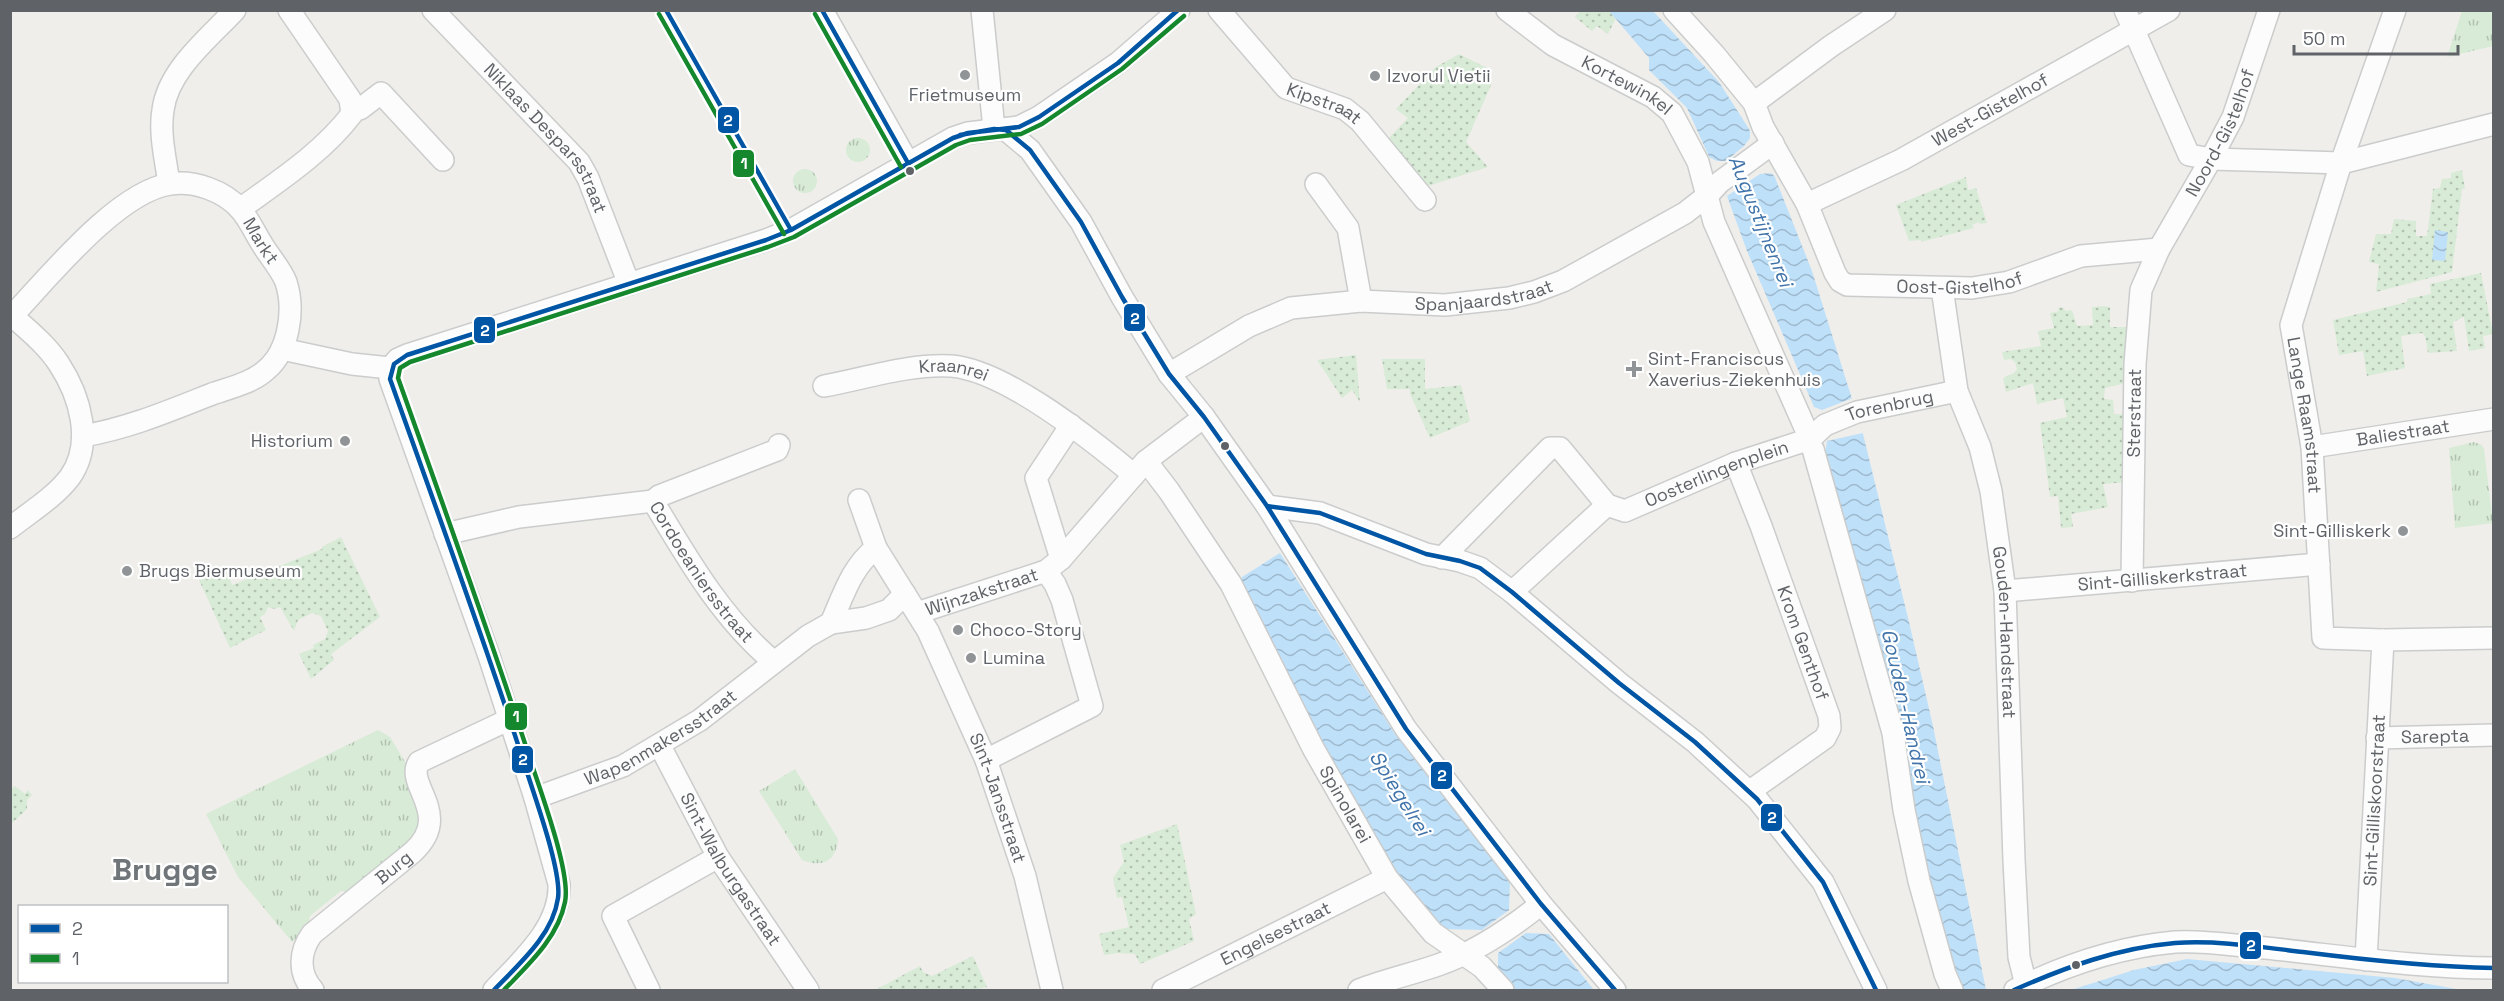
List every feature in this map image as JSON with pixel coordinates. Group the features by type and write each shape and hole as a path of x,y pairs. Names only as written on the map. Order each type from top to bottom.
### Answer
{"street":[{"path":"169,184 162,111 157,93 174,80 235,10"},
{"path":"240,209 337,134 352,114 350,99 289,10"},
{"name":"Niklaas Desparsstraat","path":"433,10 579,162 588,178 629,284"},
{"path":"822,10 908,163"},
{"path":"981,10 1000,130 1030,150 1081,222 1122,297 1169,374 1204,417 1267,506 1406,729 1541,904 1615,990"},
{"path":"494,990 547,928 556,912 560,896 556,869 510,718 390,379 390,368 398,359 407,355 791,230 953,138 968,133 1000,130 1027,123 1118,63 1179,10"},
{"name":"Kipstraat","path":"1219,10 1286,88 1345,109 1360,121 1425,200"},
{"name":"Kortewinkel","path":"1507,10 1553,45 1653,97 1672,113 1714,189 1714,222 1816,438"},
{"path":"1674,10 1754,103 1767,147 1807,204"},
{"path":"1754,103 1886,10"},
{"path":"2125,10 2189,155 2211,159 2341,163 2493,124"},
{"name":"West-Gistelhof","path":"1807,204 1901,160 2169,10"},
{"name":"Noord-Gistelhof","path":"2159,249 2233,117 2269,10"},
{"name":"Lange Raamstraat","path":"2383,640 2323,638 2312,447 2291,325 2341,163 2395,10"},
{"path":"360,109 381,93 443,160"},
{"name":"Spanjaardstraat","path":"1169,374 1249,326 1291,308 1360,301 1445,305 1509,298 1563,281 1685,213 1767,147"},
{"name":"Markt","path":"10,528 62,485 79,461 83,436 79,411 72,389 58,363 11,315 90,234 138,196 169,184 186,183 207,187 226,197 240,209 285,281 290,304 289,327 282,349 266,370 244,382 118,430 83,436"},
{"path":"1316,184 1348,228 1360,301"},
{"name":"Oost-Gistelhof","path":"1807,204 1835,273 1840,281 1847,285 1942,288 1990,286 2009,282 2081,256 2159,249"},
{"name":"Sterstraat","path":"2132,581 2135,364 2141,290 2159,249"},
{"name":"Gouden-Handstraat","path":"1942,288 1957,391 1980,447 1991,491 2005,591 2013,860 2020,988"},
{"path":"282,349 352,364 390,368"},
{"name":"Kraanrei","path":"824,386 912,369 951,366 981,372 1140,468"},
{"name":"Torenbrug","path":"1816,438 1857,412 1957,391"},
{"path":"1054,565 1140,468 1204,417"},
{"name":"Baliestraat","path":"2312,447 2493,424"},
{"path":"986,760 1092,706 1062,600 1055,584 1054,565 1036,478 1071,425"},
{"path":"1816,438 1893,733 1904,810 1919,881 1952,990"},
{"name":"Oosterlingenplein","path":"1607,505 1625,511 1736,463 1816,438"},
{"path":"653,501 659,496 777,450 779,445"},
{"path":"1442,558 1550,448 1560,448 1607,505 1512,592"},
{"name":"Krom Genthof","path":"1736,463 1765,537 1828,716 1830,728 1825,738 1750,791"},
{"name":"Spinolarei","path":"1140,468 1169,491 1231,584 1313,748 1387,878 1433,933 1482,967 1503,990"},
{"name":"Sint-Jansstraat","path":"859,500 876,548 928,631 986,760 1025,876 1052,990"},
{"name":"Cordoeaniersstraat","path":"445,534 519,517 653,501 696,573 754,646 774,662"},
{"path":"1267,506 1320,513 1442,558 1480,568 1512,592 1619,683 1695,742 1750,791 1823,882 1876,990"},
{"path":"831,623 857,567 864,557 876,548"},
{"name":"Sint-Gilliskerkstraat","path":"2005,591 2319,564"},
{"name":"Wijnzakstraat","path":"917,613 1054,565"},
{"name":"Wapenmakersstraat","path":"535,798 623,766 660,746 700,720 807,636 831,623 889,610 904,594"},
{"path":"2383,640 2493,638"},
{"name":"Sint-Gilliskoorstraat","path":"2366,960 2383,640"},
{"name":"Burg","path":"313,990 302,974 306,943 312,934 423,843 429,830 430,816 416,773 416,766 432,755 510,718"},
{"name":"Sarepta","path":"2378,738 2493,735"},
{"name":"Sint-Walburgastraat","path":"660,746 718,857 808,990"},
{"path":"649,990 612,916 718,857"},
{"name":"Engelsestraat","path":"1163,990 1387,878"},
{"path":"1359,990 1440,964 1490,941 1541,904"},
{"path":"2020,988 2077,962 2146,946 2178,942 2233,945 2450,968 2493,968"}],"green space":[{"path":"1609,10 1616,18 1608,34 1597,26 1592,31 1575,17 1580,11"},
{"path":"2462,11 2493,11 2493,46 2447,57"},
{"path":"1459,54 1487,68 1480,78 1492,83 1466,142 1488,167 1428,186 1386,141 1408,118 1396,109 1436,67"},
{"path":"858,138 866,142 870,150 866,158 858,162 850,158 846,150 850,142"},
{"path":"805,169 813,173 817,181 813,189 805,193 797,189 793,181 797,173"},
{"path":"2462,170 2465,189 2462,189 2452,272 2376,292 2379,264 2369,262 2376,234 2391,234 2394,219 2416,221 2416,236 2427,236 2433,189 2440,188 2442,179 2451,178 2451,173"},
{"path":"1966,177 1968,190 1976,188 1987,223 1980,224 1979,222 1972,225 1974,228 1921,242 1921,240 1909,241 1896,205"},
{"path":"2481,273 2493,334 2483,336 2485,348 2469,351 2464,317 2453,322 2457,351 2428,353 2425,336 2422,333 2401,336 2405,368 2367,376 2363,351 2339,355 2333,320 2407,302 2407,299 2431,294 2430,284"},
{"path":"2062,307 2066,311 2072,310 2077,326 2093,325 2092,307 2110,307 2110,327 2131,327 2130,382 2105,388 2104,399 2113,400 2114,414 2129,415 2128,482 2103,484 2108,507 2071,514 2073,527 2061,528 2058,496 2050,497 2040,423 2067,417 2063,398 2037,404 2033,383 2006,392 2003,378 2017,369 2015,362 2011,359 2004,360 2002,352 2041,346 2038,331 2054,328 2050,313 2059,311 2058,308"},
{"path":"1356,355 1360,402 1352,390 1342,398 1317,360"},
{"path":"1382,359 1425,359 1425,389 1461,385 1470,421 1430,438 1410,394 1410,389 1387,389"},
{"path":"2474,442 2482,445 2484,449 2493,523 2455,528 2449,448"},
{"path":"341,537 380,617 331,654 334,660 311,679 299,654 314,648 313,645 325,639 328,631 321,616 312,613 298,620 294,631 280,607 275,609 268,607 265,614 260,617 266,630 230,648 199,580 226,569 232,585 322,549"},
{"path":"378,730 390,737 410,770 420,817 413,844 355,892 341,891 310,916 308,929 292,942 238,877 206,814"},
{"path":"795,769 838,839 837,847 831,858 822,863 802,860 759,791"},
{"path":"15,786 25,794 28,790 32,795 27,800 27,809 11,824 11,789"},
{"path":"1177,824 1196,914 1189,919 1194,941 1140,964 1135,954 1104,955 1099,934 1129,927 1122,897 1117,898 1113,878 1124,862 1120,845"},
{"path":"973,956 987,987 973,990 875,990 920,966 923,972 932,976"}],"water":[{"path":"1609,11 1653,11 1719,82 1749,129 1774,175 1812,271 1863,434 1909,622 1933,726 1986,990 1962,990 1944,948 1824,460 1827,441 1822,410 1814,407 1747,251 1727,196 1687,108 1649,70 1649,58"},
{"path":"2435,230 2448,232 2445,261 2432,260"},
{"name":"Spiegelrei","path":"1280,553 1395,734 1510,880 1509,910 1526,933 1549,934 1594,990 1514,990 1498,972 1498,953 1482,930 1441,929 1389,861 1355,807 1320,743 1239,579"},
{"path":"2187,959 2395,978 2462,990 2071,990 2134,970"}],"pier":[{"path":"1750,130 1775,176 1770,173 1760,174 1727,196 1709,157 1717,161 1726,161 1744,146 1750,138"},
{"path":"1853,398 1863,433 1827,441 1822,410"},
{"path":"1509,910 1526,933 1498,953 1482,930"}],"transit line":[{"name":"2","path":"666,10 791,230"},
{"name":"2","path":"822,10 908,163"},
{"name":"2","path":"494,990 534,948 549,924 558,898 556,870 493,669 390,379 394,364 407,355 791,230 953,138 968,133 1019,127 1039,117 1118,63 1178,10"},
{"name":"1","path":"659,14 784,234"},
{"name":"1","path":"815,14 901,167"},
{"name":"1","path":"504,990 541,950 556,927 565,902 564,873 548,814 516,716 398,378 400,368 410,362 794,237 956,145 970,140 1021,134 1042,124 1122,69 1184,16"},
{"name":"2","path":"960,135 994,129 1006,130 1030,150 1081,222 1122,297 1169,374 1204,417 1267,506 1406,729 1541,904 1615,990"},
{"name":"2","path":"1267,506 1320,513 1426,554 1480,568 1512,592 1619,683 1695,742 1757,799 1823,882 1876,990"},
{"name":"2","path":"2014,990 2113,954 2133,949 2191,942 2255,946 2398,963 2494,968"}],"place":[{"name":"Frietmuseum","path":"965,75"},
{"name":"Izvorul Vietii","path":"1375,76"},
{"name":"Sint-Franciscus Xaverius-Ziekenhuis","path":"1634,369"},
{"name":"Historium","path":"345,441"},
{"name":"Sint-Gilliskerk","path":"2403,531"},
{"name":"Brugs Biermuseum","path":"127,571"},
{"name":"Choco-Story","path":"958,630"},
{"name":"Lumina","path":"971,658"}],"district":[{"name":"Brugge","path":"165,870"}],"water label":[{"name":"Augustijnenrei","path":"1761,221"},
{"name":"Gouden-Handrei","path":"1906,706"}]}
